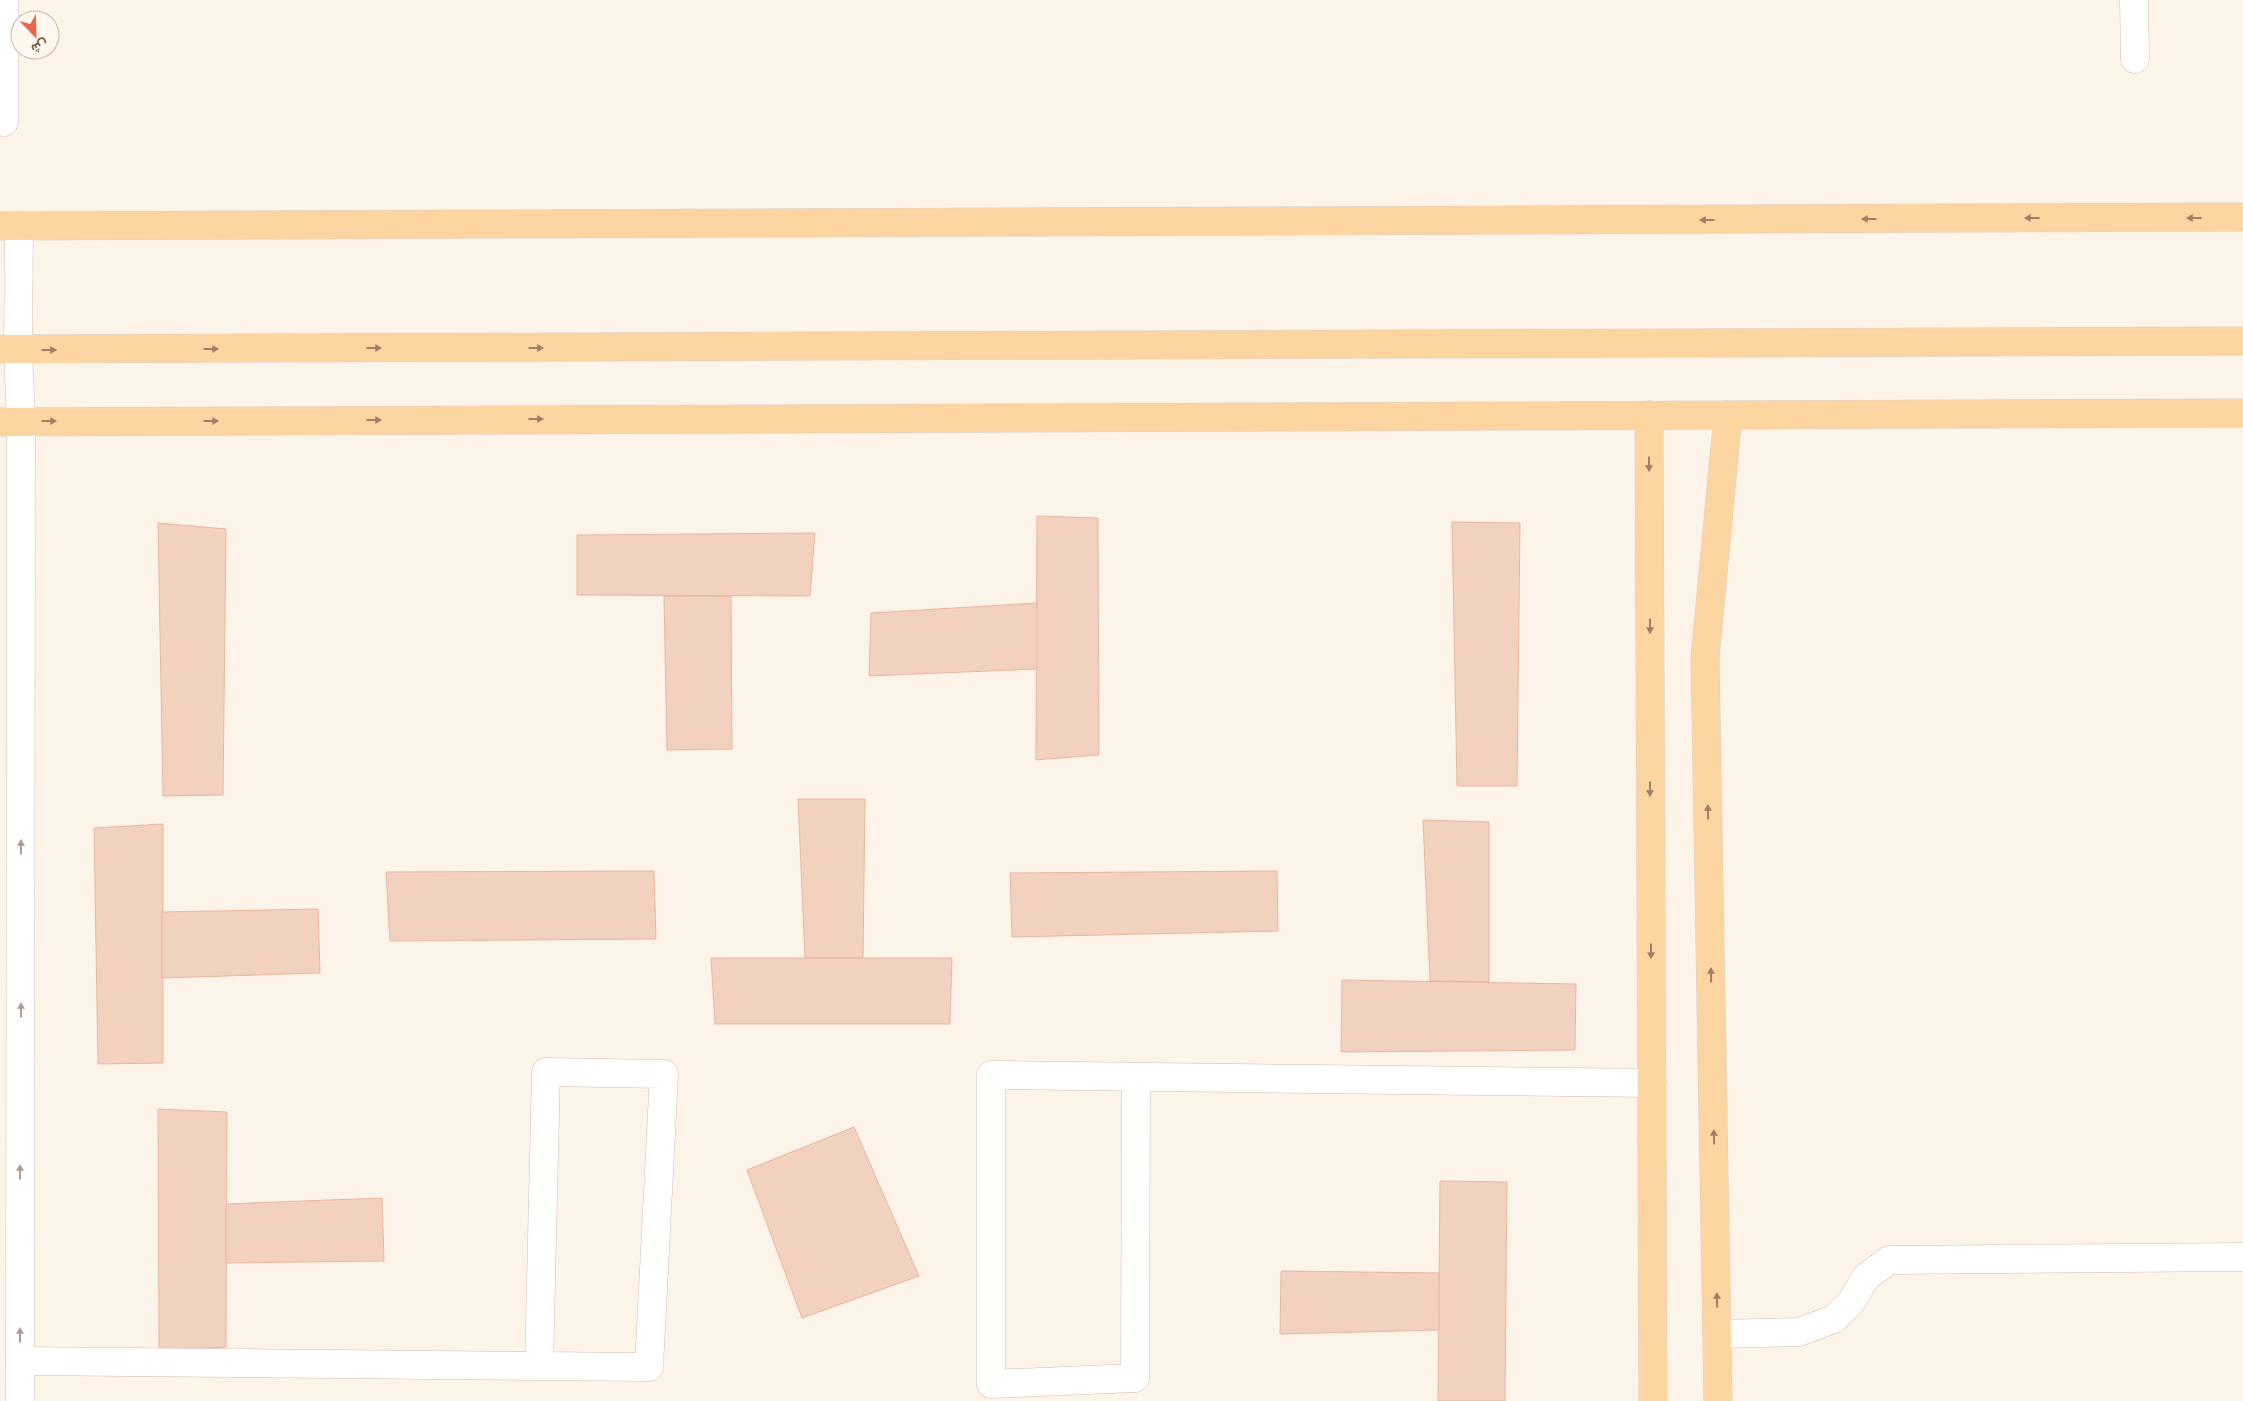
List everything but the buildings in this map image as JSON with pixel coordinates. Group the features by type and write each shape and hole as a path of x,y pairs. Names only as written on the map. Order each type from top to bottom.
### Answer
{"main road":[{"path":"10,226 2243,217"},
{"path":"9,350 2243,341"},
{"path":"11,422 2243,413"},
{"path":"1649,415 1653,1401"},
{"path":"1718,1401 1706,658 1728,415"}],"street":[{"path":"4,0 4,122"},
{"path":"2134,0 2135,59"},
{"path":"10,226 9,350 20,1401"},
{"path":"20,1361 539,1366 649,1367 664,1074 546,1072 539,1366"},
{"path":"1136,1077 1136,1378 991,1384 991,1075 1652,1083"},
{"path":"1717,1334 1800,1332 1834,1319 1852,1301 1866,1277 1890,1260 2243,1257"}]}
